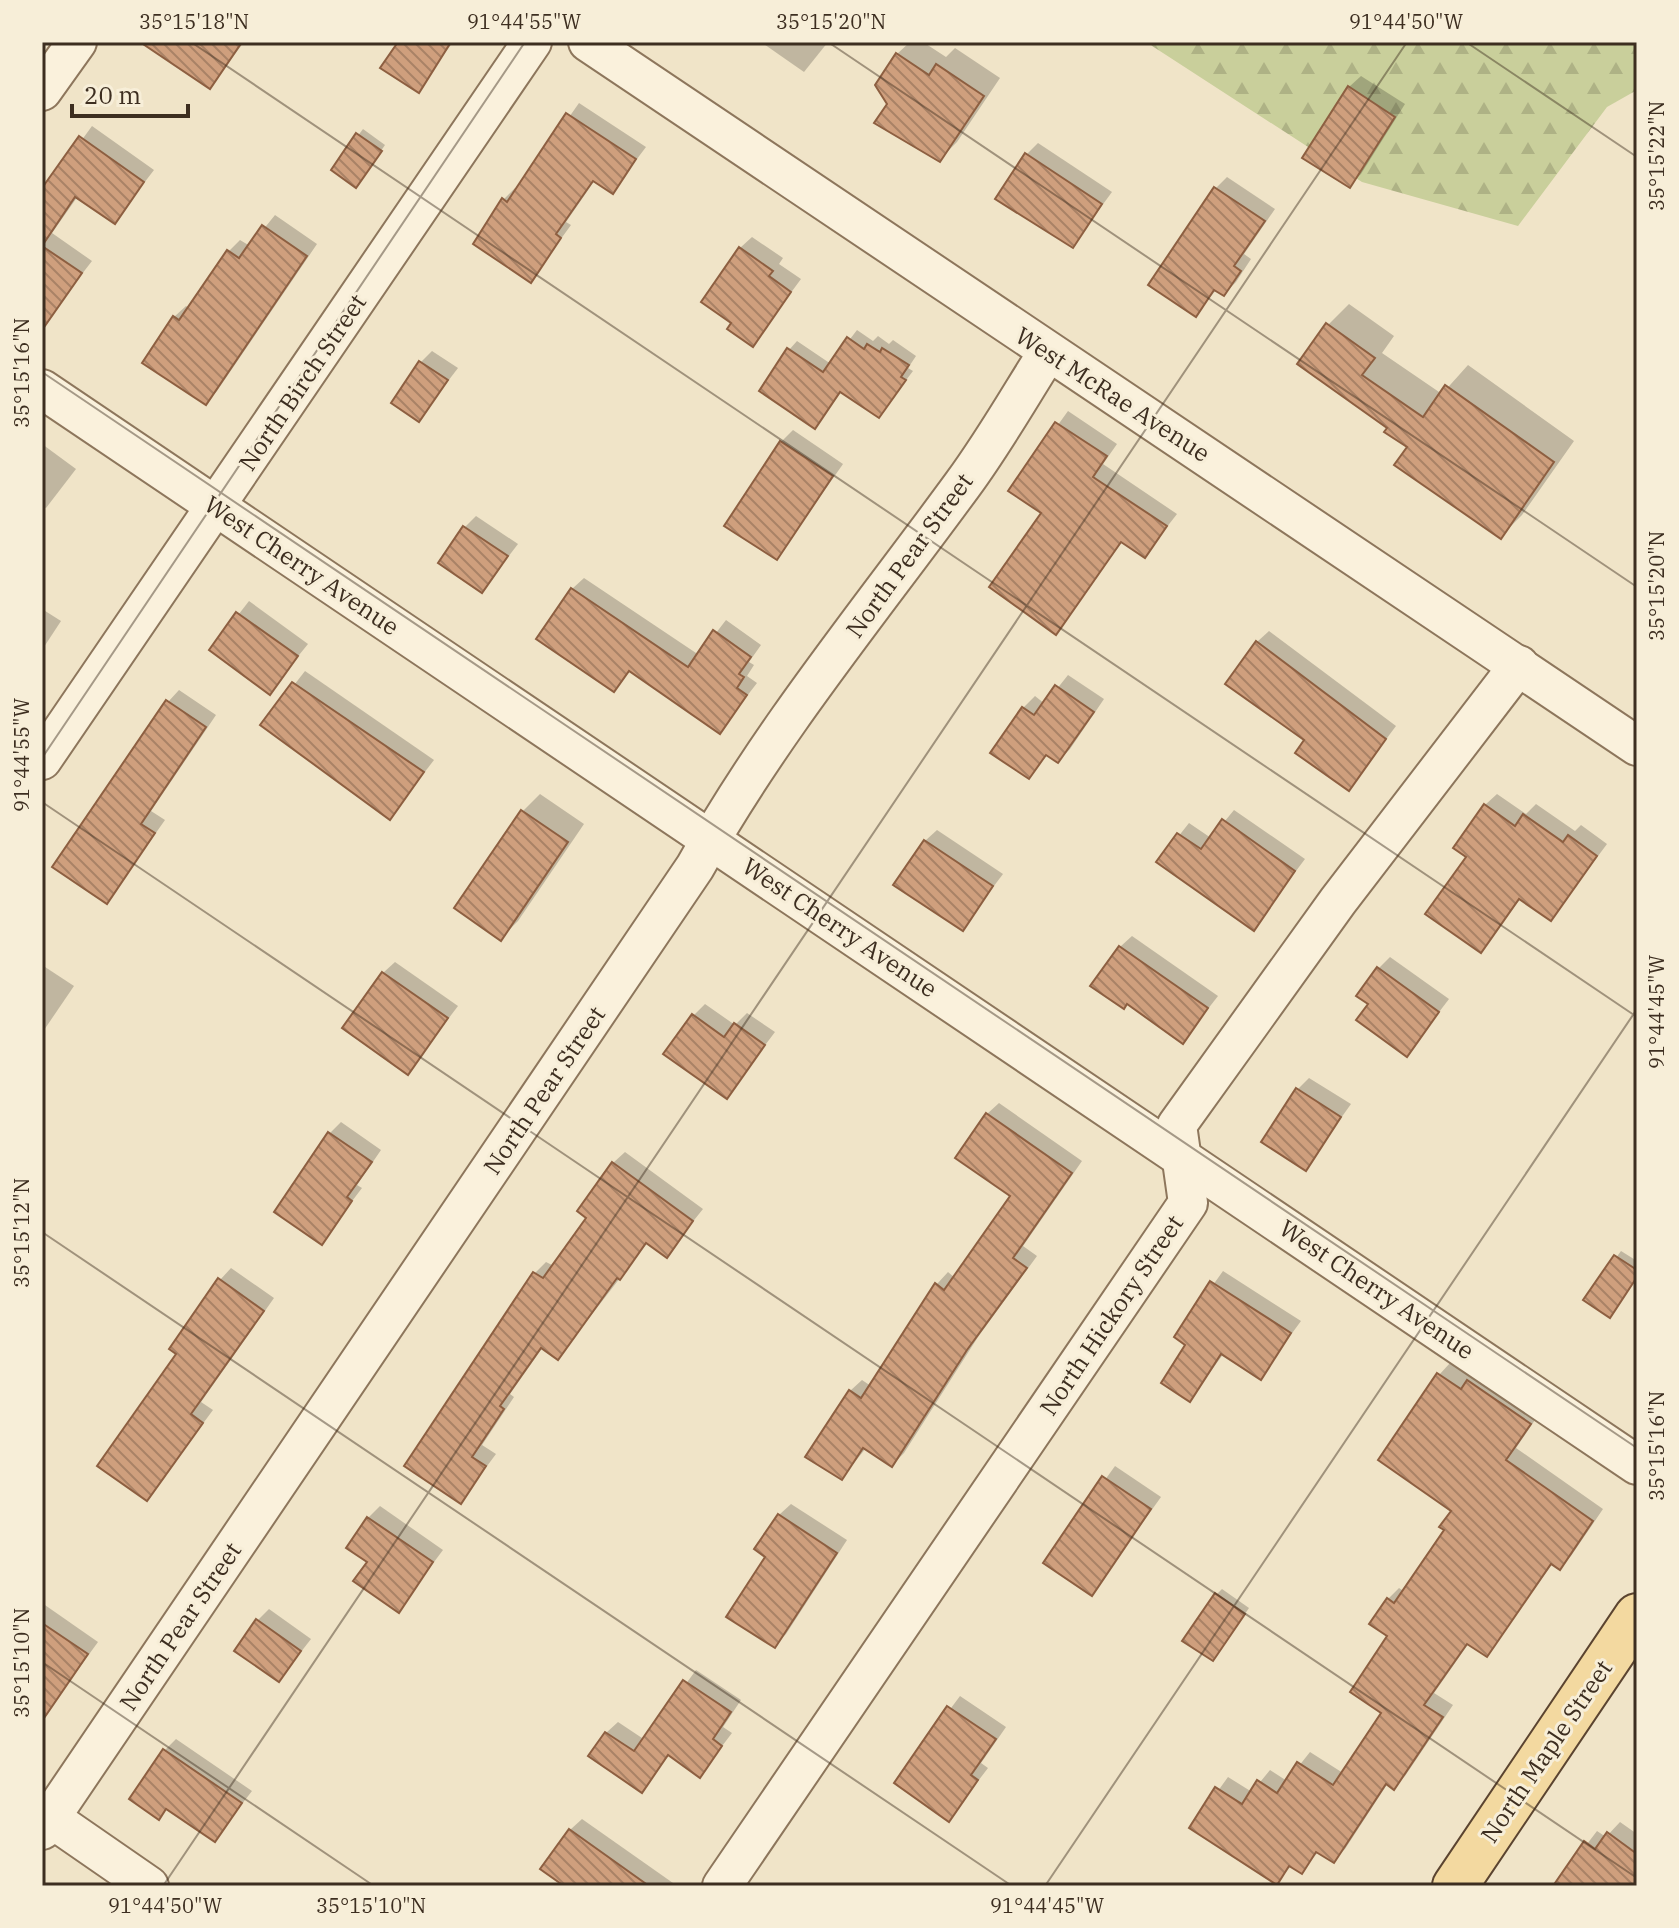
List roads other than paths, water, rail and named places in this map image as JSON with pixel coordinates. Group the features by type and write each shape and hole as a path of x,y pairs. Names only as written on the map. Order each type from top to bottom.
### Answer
{"main road":[{"name":"North Maple Street","path":"1455,1886 1637,1616"}],"street":[{"path":"42,91 77,42"},
{"name":"North Birch Street","path":"42,760 532,42"},
{"name":"West McRae Avenue","path":"588,42 1637,746"},
{"name":"North Pear Street","path":"45,1820 710,840 733,800 834,657 965,481 1048,352"},
{"name":"West Cherry Avenue","path":"42,389 1637,1465"},
{"name":"North Hickory Street","path":"722,1886 1188,1203 1177,1125 1338,901 1519,665"},
{"path":"45,1820 149,1886"}]}
